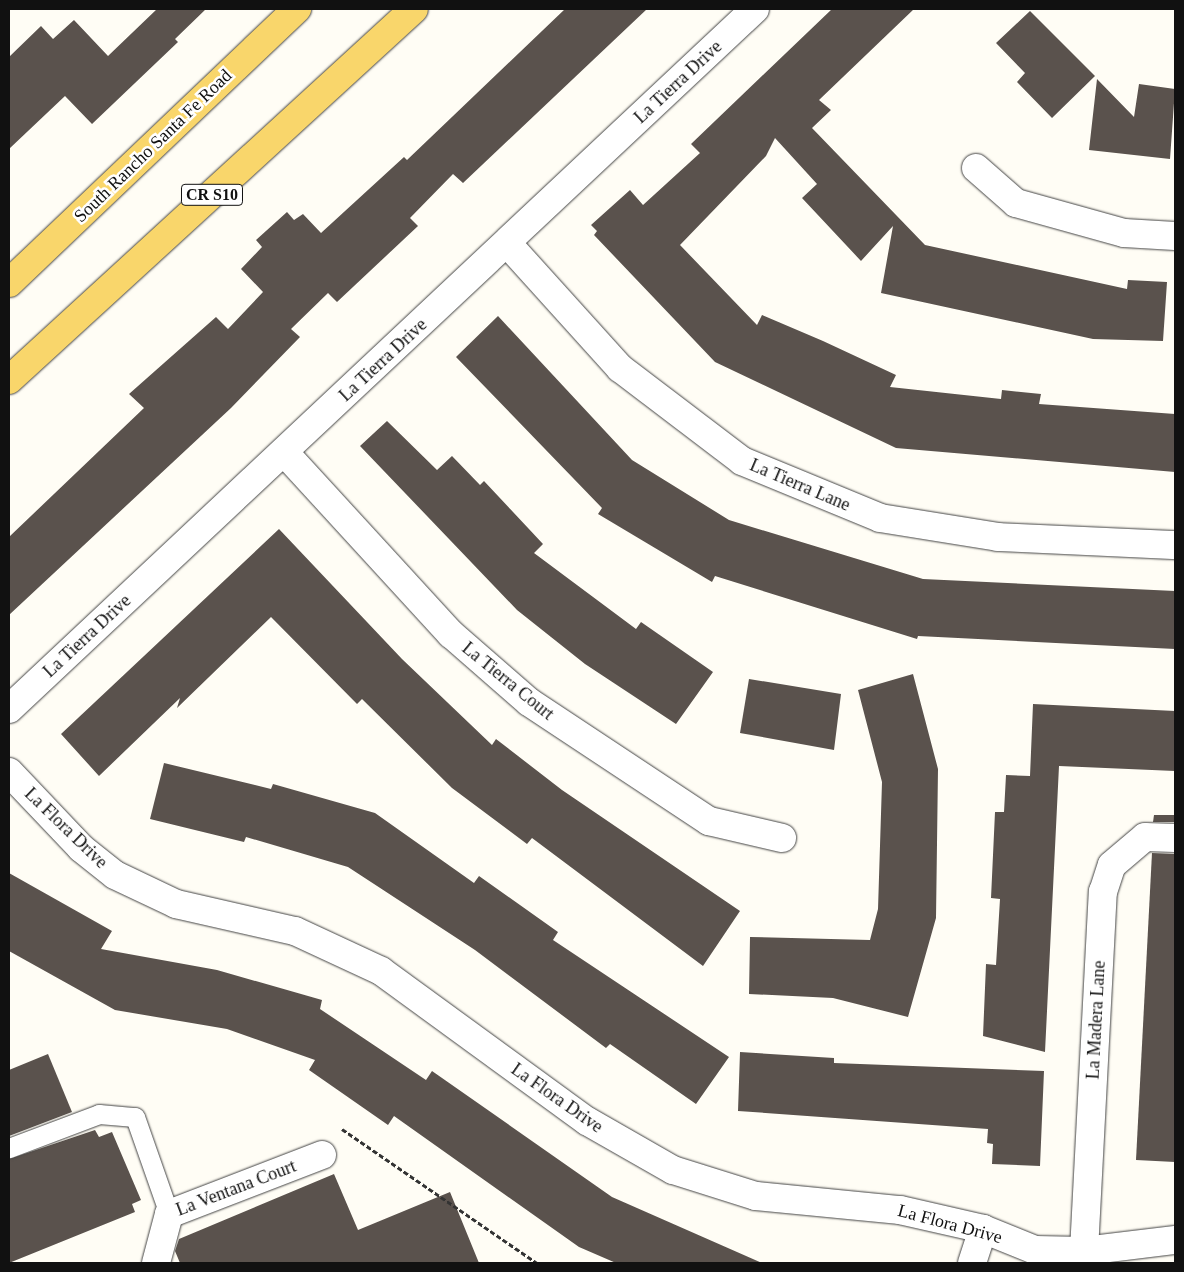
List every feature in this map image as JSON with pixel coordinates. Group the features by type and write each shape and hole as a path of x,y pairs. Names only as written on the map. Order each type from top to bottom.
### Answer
{"main road":[{"name":"South Rancho Santa Fe Road","path":"9,283 298,9"},
{"name":"CR S10","path":"9,380 414,9"}],"street":[{"name":"La Tierra Drive","path":"9,709 755,9"},
{"path":"976,168 1016,203 1124,233 1175,236"},
{"name":"La Tierra Lane","path":"507,243 620,368 742,461 880,518 998,537 1175,545"},
{"name":"La Tierra Court","path":"284,453 451,634 529,702 709,821 782,838"},
{"name":"La Flora Drive","path":"9,772 80,848 115,876 176,904 295,931 381,971 587,1121 673,1170 756,1196 900,1210 983,1229 1035,1250 1084,1250 1175,1240"},
{"name":"La Madera Lane","path":"1084,1250 1103,892 1112,865 1145,837 1175,838"},
{"name":"La Ventana Court","path":"156,1263 168,1214 322,1155"},
{"path":"972,1263 983,1229"}],"lane":[{"path":"9,1148 99,1114 135,1117 168,1214"}],"path":[{"path":"322,1155 317,1138 342,1129 536,1263"}],"building":[{"path":"157,9 206,9 175,39 178,42 92,124 65,96 9,149 9,57 41,26 53,39 74,20 108,56"},
{"path":"565,9 647,9 463,183 453,174 410,218 418,226 337,302 328,293 291,329 300,337 231,408 9,615 9,537 144,408 129,394 216,317 228,329 263,292 241,269 262,247 256,240 287,212 294,220 303,214 321,233 404,157 407,160"},
{"path":"832,9 914,9 819,100 831,110 812,128 925,245 1127,289 1128,280 1167,282 1163,341 1093,339 881,293 893,226 861,261 802,198 817,184 775,138 766,156 680,245 757,325 762,315 896,375 890,387 1001,399 1002,390 1041,394 1039,404 1175,414 1175,472 896,448 715,362 594,235 597,231 591,225 630,190 643,205 700,153 691,144"},
{"path":"1030,11 1095,76 1052,118 1017,82 1025,73 996,43"},
{"path":"1097,79 1134,117 1139,84 1175,89 1170,159 1089,150"},
{"path":"498,316 632,460 729,520 923,579 1175,591 1175,649 918,636 917,639 715,576 712,582 598,514 602,508 456,357"},
{"path":"387,421 437,470 452,456 480,485 484,481 543,544 534,553 636,629 641,622 713,672 676,724 585,664 517,610 360,446"},
{"path":"279,529 402,659 492,745 496,739 562,790 740,911 703,966 532,838 527,844 452,788 362,699 357,704 271,617 177,708 180,698 99,776 61,734"},
{"path":"913,674 938,769 936,918 908,1017 833,998 749,994 750,937 870,940 878,909 882,782 858,690"},
{"path":"749,679 841,694 834,750 740,733"},
{"path":"1033,704 1175,711 1175,771 1059,766 1045,1052 983,1036 986,964 996,965 1000,899 991,898 995,812 1004,812 1006,775 1030,776"},
{"path":"164,763 271,789 273,784 375,813 474,883 479,876 558,932 553,940 729,1057 696,1104 610,1044 606,1048 475,950 348,867 246,837 244,842 150,819"},
{"path":"1154,815 1175,815 1175,822 1153,822"},
{"path":"1152,853 1175,854 1175,1162 1136,1160"},
{"path":"9,873 112,931 101,949 217,970 322,1000 320,1009 426,1080 432,1071 612,1197 762,1263 616,1263 579,1247 394,1116 388,1125 309,1070 315,1060 227,1029 115,1010 9,951"},
{"path":"740,1052 834,1058 834,1063 1044,1071 1040,1166 992,1164 993,1144 987,1143 988,1129 738,1111"},
{"path":"48,1054 72,1112 9,1136 9,1070"},
{"path":"95,1130 99,1137 112,1132 141,1200 132,1204 135,1212 9,1263 9,1159"},
{"path":"334,1174 358,1230 450,1192 479,1263 180,1263 175,1251 179,1239"}]}
